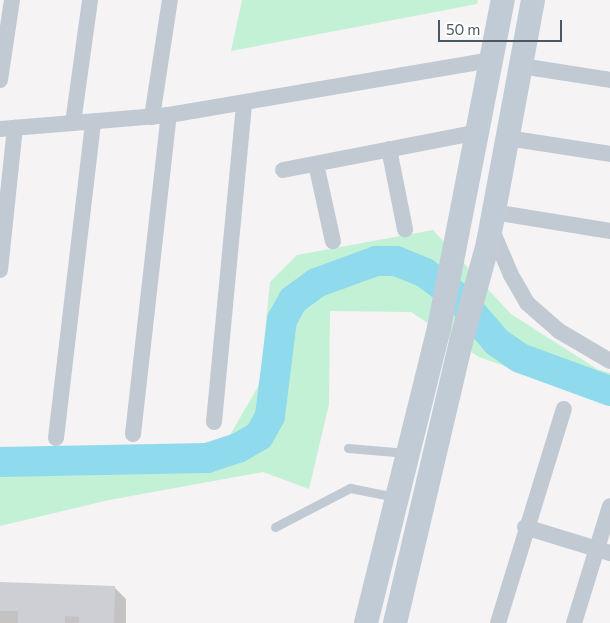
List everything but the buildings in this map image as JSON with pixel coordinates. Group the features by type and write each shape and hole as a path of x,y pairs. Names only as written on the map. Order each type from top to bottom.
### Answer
{"street":[{"path":"0,80 12,0"},
{"path":"73,123 90,0"},
{"path":"152,117 170,0"},
{"path":"366,623 411,453 462,224 490,60 503,0"},
{"path":"394,623 461,342 491,228 533,0"},
{"path":"0,270 8,129 169,115 244,104 490,60"},
{"path":"521,66 609,75"},
{"path":"214,422 244,104"},
{"path":"132,434 169,115"},
{"path":"56,438 93,122"},
{"path":"283,170 478,132"},
{"path":"507,138 610,154"},
{"path":"389,149 405,230"},
{"path":"316,164 333,241"},
{"path":"491,228 610,231"},
{"path":"491,228 514,283 527,303 559,331 610,361"},
{"path":"498,623 525,527 564,409"},
{"path":"574,623 603,552 610,506"},
{"path":"525,527 603,552"}],"lane":[{"path":"348,448 411,453"},
{"path":"275,527 350,488 399,498"}],"green space":[{"path":"242,0 478,0 477,4 231,51"},
{"path":"433,230 511,314 597,369 610,373 610,404 479,357 411,312 330,311 329,404 309,489 263,472 109,500 0,526 0,451 212,449 230,435 260,383 270,282 297,255"}],"waterway":[{"path":"0,462 207,458 238,448 259,436 270,416 282,320 293,300 316,283 376,261 396,261 425,273 460,299 497,342 520,358 610,391"}]}
